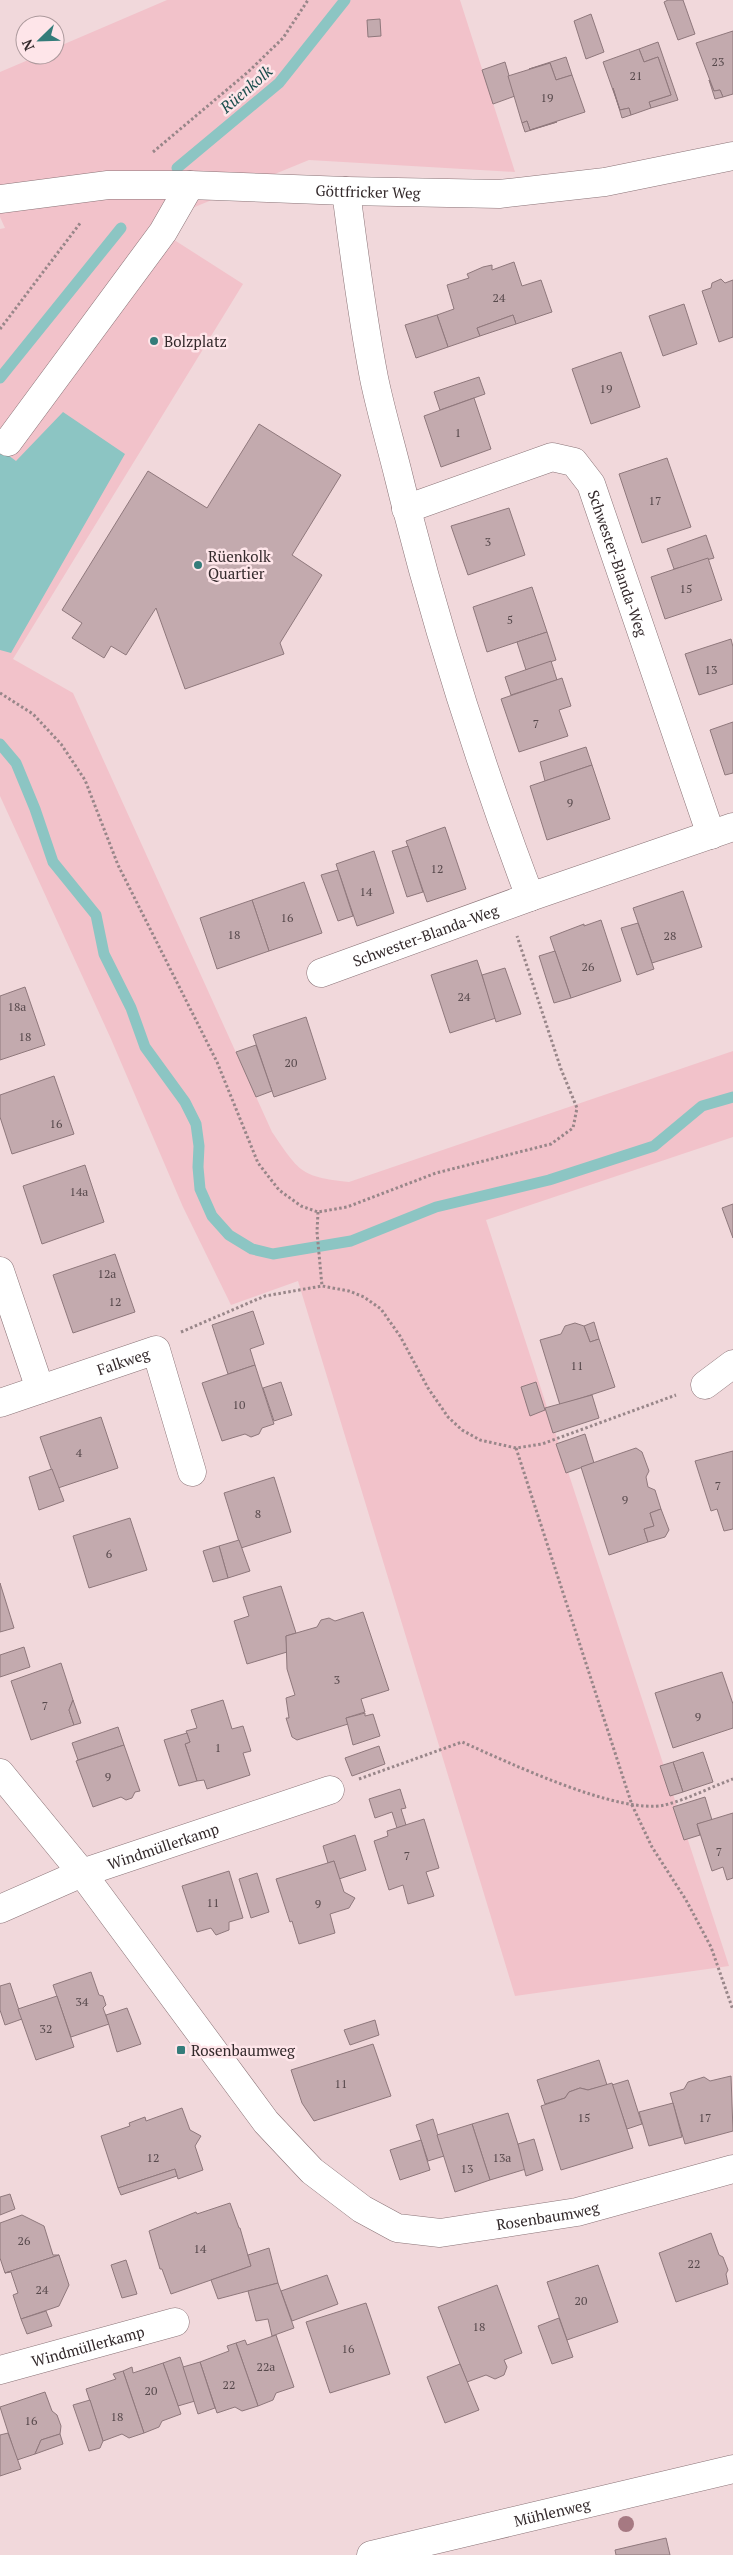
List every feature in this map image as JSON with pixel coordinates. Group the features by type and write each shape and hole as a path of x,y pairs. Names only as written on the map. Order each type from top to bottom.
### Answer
{"street":[{"name":"Göttfricker Weg","path":"0,198 108,185 190,185 346,192 499,194 605,182 733,156"},
{"path":"8,442 163,232 190,185"},
{"path":"346,192 358,289 375,380 406,509 454,674 496,806 518,901"},
{"name":"Schwester-Blanda-Weg","path":"321,973 518,901 722,831 591,484 574,462 552,457 406,509"},
{"path":"0,1271 40,1389"},
{"name":"Falkweg","path":"0,1403 156,1350 192,1472"},
{"path":"705,1385 733,1364"},
{"name":"Rosenbaumweg","path":"0,1773 82,1873 266,2122 312,2172 362,2209 397,2228 440,2233 578,2212 733,2169"},
{"name":"Windmüllerkamp","path":"0,1909 82,1873 330,1790"},
{"name":"Windmüllerkamp","path":"0,2370 175,2322"},
{"name":"Mühlenweg","path":"371,2555 733,2469"}],"path":[{"path":"0,329 108,185 140,163 248,72 283,38 308,0"},
{"path":"0,693 32,714 61,744 85,780 118,865 217,1062 258,1163 279,1190 301,1206 318,1212 347,1207 436,1173 551,1144 573,1128 577,1108 561,1068 518,901"},
{"path":"318,1212 317,1232 322,1286"},
{"path":"156,1350 187,1328 265,1296 322,1286 349,1291 364,1297 381,1309 400,1336 433,1396 448,1417 462,1430 480,1440 516,1448 542,1444 705,1385"},
{"path":"516,1448 632,1805 652,1848 686,1900 711,1947 733,2010"},
{"path":"330,1790 462,1742 558,1783 632,1805 664,1805 733,1779"}],"shaded area":[{"path":"167,0 460,0 515,172 309,160 185,211 168,236 243,284 13,659 73,693 272,1132 295,1164 302,1170 320,1178 349,1182 733,1051 733,1137 486,1220 729,1966 515,1996 298,1281 231,1305 183,1207 111,1039 0,796 0,229 5,228 0,217 0,72 16,65 65,65 65,44"}],"water":[{"path":"63,412 125,454 11,653 0,650 0,449 16,461"}],"building":[{"path":"668,0 683,0 695,34 678,40 664,2"},
{"path":"591,14 604,52 586,59 574,21"},
{"path":"380,19 381,36 368,37 367,20"},
{"path":"733,31 733,94 723,97 720,90 714,91 696,43"},
{"path":"658,42 678,100 651,108 649,102 671,95 658,57 644,62 639,49"},
{"path":"639,49 644,62 658,57 671,95 649,102 651,108 631,115 629,108 620,110 603,62"},
{"path":"566,57 572,75 556,80 550,63 529,69"},
{"path":"505,62 515,96 493,104 482,70"},
{"path":"550,63 556,80 572,75 585,112 530,130 527,121 522,123 508,76"},
{"path":"709,80 714,91 720,90 723,97 715,99"},
{"path":"613,88 620,110 629,108 631,115 622,118"},
{"path":"527,121 530,130 557,122 525,132 522,123"},
{"path":"514,262 522,286 541,280 552,312 516,324 513,315 477,328 480,336 448,347 437,315 454,309 447,285 469,278 467,274 483,267 492,265 492,270"},
{"path":"721,279 725,283 733,280 733,337 719,342 702,291 711,288 712,283"},
{"path":"684,304 697,344 663,356 649,316"},
{"path":"437,315 448,347 416,358 405,325"},
{"path":"513,315 516,324 480,336 477,328"},
{"path":"621,352 640,407 591,424 572,369"},
{"path":"479,377 485,394 440,410 434,392"},
{"path":"474,398 491,449 441,467 424,416"},
{"name":"Rüenkolk Quartier","path":"259,424 341,475 292,555 322,575 280,643 284,654 185,689 156,608 126,655 111,646 104,658 72,638 82,623 62,610 148,471 207,508"},
{"path":"667,458 691,527 642,543 619,474"},
{"path":"509,508 525,555 468,575 451,526"},
{"path":"706,535 714,558 674,569 667,549"},
{"path":"708,558 722,600 665,619 651,577"},
{"path":"532,587 547,632 487,652 473,607"},
{"path":"547,632 556,660 526,670 517,642"},
{"path":"731,639 733,647 733,684 699,695 685,654"},
{"path":"551,661 557,680 511,695 505,677"},
{"path":"562,678 571,706 559,710 568,736 519,752 501,699"},
{"path":"733,722 733,773 725,775 710,730"},
{"path":"586,747 592,765 545,781 540,762"},
{"path":"592,765 610,819 547,840 530,786"},
{"path":"445,827 466,889 427,902 406,841"},
{"path":"408,846 423,892 407,897 392,851"},
{"path":"374,851 394,913 357,926 336,864"},
{"path":"338,870 353,916 338,921 321,875"},
{"path":"304,882 322,933 269,951 252,900"},
{"path":"683,891 702,947 652,963 633,908"},
{"path":"252,900 269,951 217,969 200,918"},
{"path":"601,920 621,981 571,998 550,937 584,924 584,926"},
{"path":"638,923 654,969 637,975 621,928"},
{"path":"555,951 571,998 554,1003 539,956"},
{"path":"477,960 496,1018 450,1033 431,975"},
{"path":"505,968 521,1014 496,1022 482,975"},
{"path":"25,987 45,1045 0,1060 0,996"},
{"path":"306,1017 326,1079 274,1097 253,1035"},
{"path":"256,1045 272,1091 256,1097 236,1052"},
{"path":"54,1076 74,1134 12,1154 0,1117 0,1095"},
{"path":"85,1165 104,1222 42,1244 23,1186"},
{"path":"733,1204 733,1238 722,1208"},
{"path":"115,1254 135,1312 73,1333 53,1275"},
{"path":"253,1311 264,1344 250,1349 255,1365 228,1374 212,1325"},
{"path":"594,1322 599,1339 590,1342 584,1326"},
{"path":"575,1323 584,1326 590,1342 599,1339 615,1387 560,1405 540,1340 561,1334 565,1326"},
{"path":"255,1365 274,1424 262,1428 259,1434 251,1437 245,1434 222,1441 202,1383"},
{"path":"281,1382 292,1415 274,1421 263,1388"},
{"path":"536,1382 545,1410 530,1416 521,1387"},
{"path":"592,1395 599,1418 553,1433 545,1408"},
{"path":"101,1417 118,1468 58,1488 40,1437"},
{"path":"585,1434 594,1463 566,1473 556,1444"},
{"path":"636,1448 642,1452 649,1471 646,1477 648,1487 655,1490 661,1509 650,1513 654,1526 644,1529 648,1542 609,1555 581,1467"},
{"path":"733,1451 733,1529 724,1531 717,1509 711,1511 695,1461"},
{"path":"52,1469 64,1501 39,1510 29,1477"},
{"path":"274,1477 291,1532 241,1548 224,1493"},
{"path":"661,1509 669,1530 665,1537 648,1542 644,1529 654,1526 650,1513"},
{"path":"130,1518 147,1570 89,1588 73,1536"},
{"path":"239,1540 250,1571 228,1578 219,1546"},
{"path":"219,1546 228,1578 213,1582 203,1551"},
{"path":"0,1583 14,1628 0,1632"},
{"path":"281,1586 296,1633 286,1636 287,1652 247,1664 234,1621 249,1616 243,1597"},
{"path":"363,1612 389,1690 361,1699 365,1712 346,1718 348,1724 297,1740 292,1737 286,1718 289,1718 286,1698 295,1695 287,1669 286,1636 317,1627 321,1620 329,1618 335,1621"},
{"path":"24,1647 30,1667 0,1677 0,1655"},
{"path":"61,1663 73,1700 69,1710 74,1725 31,1740 11,1681"},
{"path":"722,1672 733,1704 733,1728 673,1748 655,1693"},
{"path":"73,1700 81,1723 74,1725 69,1710"},
{"path":"223,1700 232,1729 243,1726 251,1751 243,1753 250,1775 207,1789 204,1780 197,1781 185,1744 190,1742 186,1731 197,1728 191,1710"},
{"path":"365,1713 365,1716 373,1714 380,1736 353,1745 346,1718"},
{"path":"118,1727 124,1745 78,1760 72,1743"},
{"path":"187,1733 190,1742 185,1744 197,1781 179,1786 164,1740"},
{"path":"124,1745 140,1791 135,1792 132,1798 126,1800 121,1797 93,1807 76,1761"},
{"path":"379,1746 385,1764 352,1776 345,1758"},
{"path":"703,1752 713,1782 683,1792 673,1762"},
{"path":"673,1762 683,1792 670,1796 660,1766"},
{"path":"400,1789 406,1808 401,1809 406,1825 397,1828 392,1812 375,1818 369,1799"},
{"path":"705,1797 712,1820 697,1824 700,1835 684,1840 673,1807"},
{"path":"733,1813 733,1878 727,1880 723,1867 712,1871 697,1824"},
{"path":"424,1819 439,1868 426,1872 434,1896 408,1904 403,1885 389,1890 374,1841 388,1836 387,1831"},
{"path":"355,1835 366,1870 339,1879 334,1861 328,1863 323,1846"},
{"path":"334,1861 344,1892 355,1898 349,1908 330,1914 335,1933 299,1944 276,1879"},
{"path":"229,1871 243,1918 229,1922 229,1930 216,1935 211,1928 197,1932 182,1886"},
{"path":"257,1873 269,1912 251,1918 239,1879"},
{"path":"91,1972 99,1995 103,1996 106,2005 103,2008 109,2024 71,2037 53,1985"},
{"path":"10,1983 22,2019 5,2025 0,2010 0,1986"},
{"path":"57,1996 74,2047 36,2060 18,2009"},
{"path":"127,2008 141,2044 117,2052 106,2015"},
{"path":"375,2020 379,2035 350,2045 344,2030"},
{"path":"373,2044 391,2096 314,2121 302,2103 291,2070"},
{"path":"599,2060 607,2085 588,2090 580,2088 569,2092 565,2098 545,2104 537,2080"},
{"path":"731,2076 733,2131 685,2144 670,2093 684,2089 688,2082 704,2077 710,2081"},
{"path":"628,2080 642,2124 627,2129 612,2085"},
{"path":"612,2083 633,2148 561,2170 541,2106 565,2098 569,2092 580,2088 588,2090"},
{"path":"673,2103 682,2137 649,2146 639,2112"},
{"path":"182,2108 190,2130 201,2136 195,2146 203,2170 178,2179 175,2169 118,2188 101,2136 130,2126 129,2123 145,2117 146,2121"},
{"path":"508,2113 526,2169 490,2180 472,2124"},
{"path":"433,2119 444,2156 428,2161 416,2125"},
{"path":"472,2124 490,2180 455,2192 437,2135"},
{"path":"534,2139 543,2170 526,2176 518,2144"},
{"path":"421,2140 430,2170 400,2180 390,2150"},
{"path":"175,2169 177,2176 121,2195 118,2188"},
{"path":"10,2194 15,2209 0,2215 0,2197"},
{"path":"230,2203 240,2228 251,2266 171,2294 162,2269 160,2269 149,2231 196,2212 197,2214"},
{"path":"22,2215 44,2226 53,2255 59,2255 5,2273 0,2258 0,2223"},
{"path":"711,2233 719,2255 723,2257 728,2270 726,2274 728,2284 676,2302 659,2253"},
{"path":"269,2248 278,2283 218,2299 211,2280 251,2266 248,2255"},
{"path":"59,2255 69,2285 59,2306 21,2319 13,2295 18,2293 11,2272 5,2273"},
{"path":"126,2260 137,2294 122,2298 111,2265"},
{"path":"598,2265 618,2322 567,2340 547,2282"},
{"path":"327,2275 338,2304 292,2321 281,2291"},
{"path":"278,2283 294,2328 272,2336 268,2319 256,2321 248,2291"},
{"path":"497,2285 522,2353 504,2360 507,2367 504,2375 495,2379 486,2375 467,2382 438,2307"},
{"path":"366,2303 390,2374 330,2393 306,2322"},
{"path":"46,2311 52,2326 27,2334 21,2319"},
{"path":"559,2318 573,2357 552,2364 538,2326"},
{"path":"276,2335 294,2387 276,2393 273,2400 258,2406 236,2343 245,2340 247,2345"},
{"path":"236,2343 258,2406 242,2411 235,2407 217,2413 200,2362 229,2351 227,2346"},
{"path":"180,2357 195,2401 178,2406 163,2363"},
{"path":"200,2362 215,2408 198,2414 183,2367"},
{"path":"163,2363 181,2414 162,2421 159,2427 144,2433 123,2371 132,2367 133,2373"},
{"path":"460,2364 479,2410 445,2423 427,2377"},
{"path":"123,2371 144,2433 129,2438 122,2434 103,2441 86,2389 116,2379 113,2374"},
{"path":"45,2392 52,2411 57,2415 61,2426 60,2434 41,2440 35,2454 17,2460 0,2407"},
{"path":"90,2400 103,2441 100,2448 89,2451 73,2405"},
{"path":"8,2433 21,2469 0,2476 0,2435"},
{"path":"60,2434 63,2444 35,2454 41,2440"},
{"path":"666,2538 670,2555 616,2555 615,2550"}],"waterway":[{"name":"Rüenkolk","path":"177,168 279,83 345,0"},
{"name":"Rüenkolk","path":"0,378 121,228"},
{"path":"0,744 16,763 35,809 53,862 96,915 104,954 131,1008 145,1047 185,1102 196,1124 199,1146 200,1189 212,1216 229,1235 252,1249 273,1254 351,1241 436,1207 549,1180 654,1146 702,1106 733,1097"}],"place":[{"name":"Bolzplatz","path":"154,341"},
{"name":"Rüenkolk Quartier","path":"198,565"},
{"name":"Rosenbaumweg","path":"181,2050"}]}
